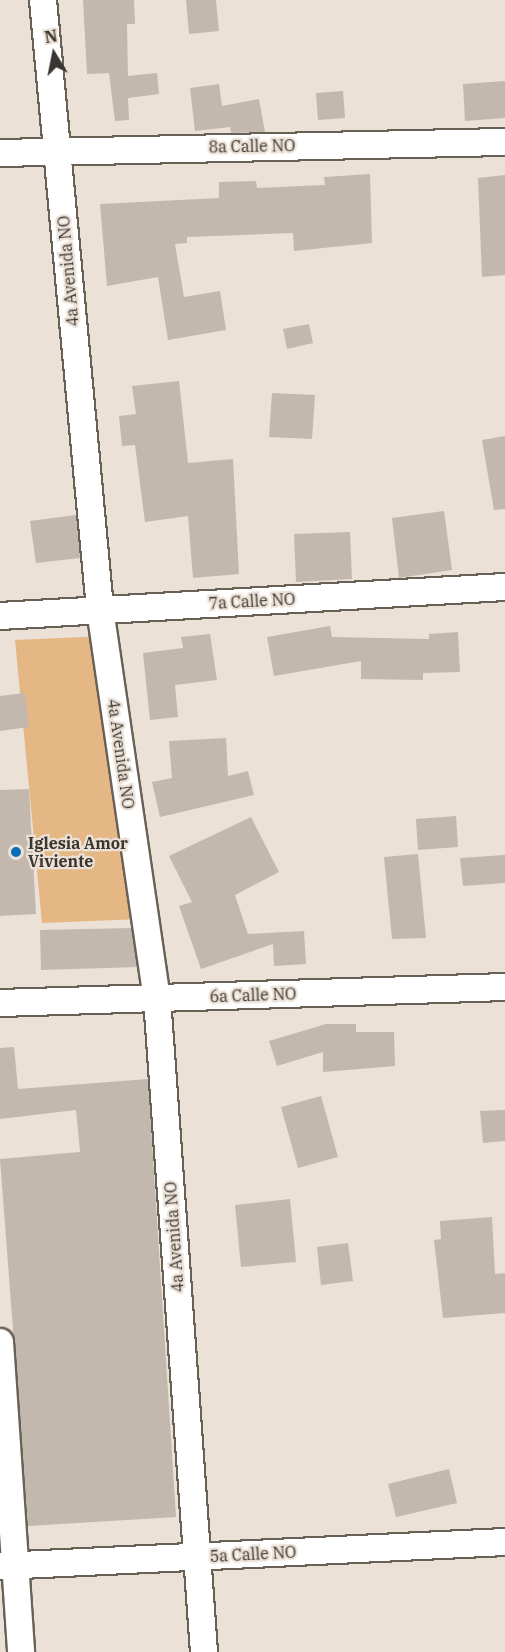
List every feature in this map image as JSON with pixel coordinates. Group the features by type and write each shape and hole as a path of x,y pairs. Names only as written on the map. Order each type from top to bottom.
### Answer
{"street":[{"name":"4a Avenida NO","path":"43,0 100,609 157,999 204,1652"},
{"name":"8a Calle NO","path":"0,153 505,141"},
{"name":"7a Calle NO","path":"0,616 505,587"},
{"name":"6a Calle NO","path":"0,1003 505,987"},
{"path":"0,1342 8,1566 21,1652"},
{"name":"5a Calle NO","path":"8,1566 505,1542"}],"shaded area":[{"path":"106,636 141,919 42,923 15,640"}],"building":[{"path":"83,0 134,0 135,24 127,24 128,76 157,73 159,94 128,98 129,120 115,121 109,73 87,74"},
{"path":"186,0 216,0 219,31 189,34"},
{"path":"505,81 505,118 465,121 463,84"},
{"path":"219,84 222,106 259,99 265,132 231,133 230,127 195,131 190,88"},
{"path":"343,91 345,118 318,120 316,93"},
{"path":"370,174 372,243 294,251 293,233 187,237 187,243 175,244 184,297 220,291 226,330 168,340 158,277 107,286 100,204 219,198 219,182 256,181 257,188 325,185 324,177"},
{"path":"505,175 505,275 482,277 478,178"},
{"path":"309,324 313,343 287,349 283,329"},
{"path":"179,381 188,463 233,459 239,574 193,578 188,516 145,522 135,445 122,446 119,416 136,414 132,386"},
{"path":"272,393 315,395 312,439 269,437"},
{"path":"505,436 505,509 494,510 482,440"},
{"path":"444,511 452,570 399,578 392,518"},
{"path":"76,515 80,558 36,563 30,521"},
{"path":"350,532 352,579 296,582 294,534"},
{"path":"330,626 332,637 429,639 429,634 458,632 460,672 423,673 423,680 361,679 361,661 274,676 267,637"},
{"path":"210,634 217,680 175,685 178,717 150,720 143,653 183,648 181,637"},
{"path":"25,693 29,727 0,731 0,696"},
{"path":"226,738 228,776 248,771 254,795 160,817 152,782 172,778 169,741"},
{"name":"Iglesia Amor Viviente","path":"29,789 36,914 0,916 0,790"},
{"path":"456,816 458,847 418,850 416,819"},
{"path":"251,817 279,872 235,895 248,934 304,931 306,964 274,966 273,944 201,969 179,906 192,902 169,856"},
{"path":"418,854 426,938 392,939 384,857"},
{"path":"505,855 505,883 463,886 460,858"},
{"path":"132,928 137,967 41,970 40,930"},
{"path":"326,1024 356,1024 356,1032 394,1032 395,1066 323,1072 323,1052 277,1066 269,1041"},
{"path":"14,1047 18,1089 148,1079 176,1517 28,1526 0,1159 80,1152 76,1110 0,1119 0,1048"},
{"path":"321,1096 338,1157 298,1168 281,1107"},
{"path":"505,1110 505,1141 483,1143 480,1111"},
{"path":"290,1199 296,1262 241,1267 235,1205"},
{"path":"492,1217 495,1274 505,1273 505,1313 443,1318 434,1240 441,1239 440,1221"},
{"path":"348,1243 353,1281 321,1285 317,1247"},
{"path":"449,1469 457,1503 396,1517 388,1484"}],"place":[{"name":"Iglesia Amor Viviente","path":"16,852"}]}
